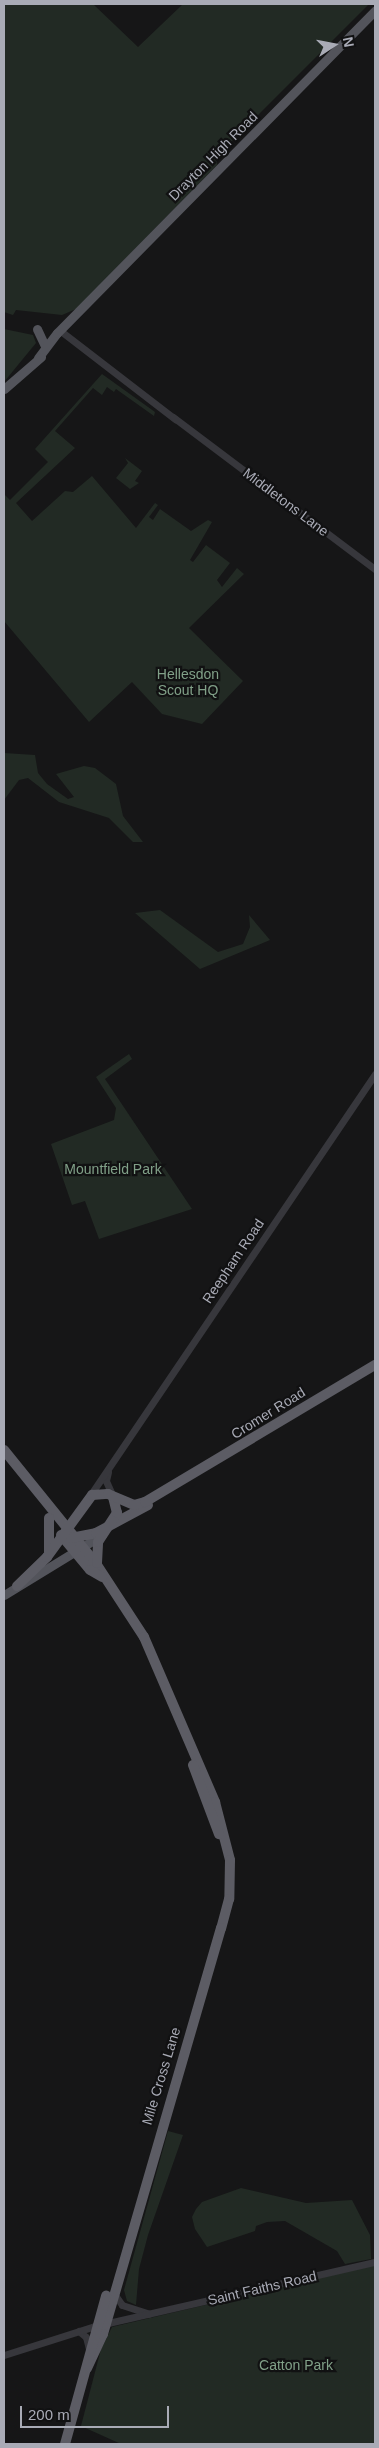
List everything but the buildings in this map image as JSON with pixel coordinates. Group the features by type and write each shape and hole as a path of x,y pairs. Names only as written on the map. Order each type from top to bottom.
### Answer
{"highway":[{"name":"Cromer Road","path":"73,1543 99,1534 375,1364"},
{"path":"4,1450 73,1543"},
{"name":"Cromer Road","path":"113,1497 137,1504 176,1486"},
{"path":"87,1500 99,1493 113,1497"},
{"path":"40,1497 62,1517 76,1515 76,1525 81,1532 99,1534 96,1549 97,1565"},
{"path":"40,1497 49,1518 52,1537 47,1557"},
{"name":"Reepham Road","path":"112,1525 117,1508 113,1497"},
{"name":"Reepham Road","path":"36,1570 47,1557 73,1543 76,1515 87,1500"},
{"path":"49,1518 102,1577"},
{"path":"17,1586 73,1543"},
{"name":"Mile Cross Lane","path":"73,1543 97,1565 102,1577 144,1637 226,1835 231,1869 226,1908 114,2292 100,2325"},
{"name":"Mile Cross Lane","path":"100,2325 124,2254"},
{"path":"88,2368 89,2349 100,2325"},
{"path":"65,2444 100,2325"}],"main road":[{"name":"Drayton High Road","path":"38,358 45,346 72,321 375,10"},
{"path":"38,328 45,346"},
{"name":"Drayton High Road","path":"4,389 38,358 60,332"},
{"path":"4,1595 73,1543"}],"street":[{"name":"Middletons Lane","path":"60,332 375,569"},
{"name":"Reepham Road","path":"87,1500 375,1074"},
{"name":"Reepham Road","path":"113,1462 106,1476 113,1497"},
{"name":"Saint Faiths Road","path":"4,2355 100,2325 375,2262"},
{"path":"114,2292 118,2303 149,2314"},
{"path":"80,2331 86,2337 89,2349"}],"green space":[{"path":"4,4 93,4 138,47 183,4 369,4 217,156 217,165 76,309 62,315 16,310 13,315 4,312"},
{"path":"4,329 33,335 36,343 4,382"},
{"name":"Hellesdon Scout HQ","path":"102,374 155,412 154,416 116,389 114,392 107,387 102,395 93,388 55,431 75,448 16,503 32,521 65,491 73,492 92,476 136,528 155,503 158,505 149,517 153,520 160,509 191,531 208,520 212,522 190,560 193,562 206,545 230,563 217,580 222,587 237,568 244,574 189,628 243,681 202,724 162,714 132,682 89,722 4,621 4,494 10,500 48,462 35,449"},
{"path":"125,458 142,471 135,481 139,483 130,489 116,478 128,463"},
{"path":"4,753 35,755 38,773 47,784 68,799 74,797 56,774 84,766 95,768 116,784 123,816 143,842 133,842 109,818 59,802 28,778 19,780 4,800"},
{"path":"160,910 218,952 243,944 250,927 249,915 270,940 200,969 135,913"},
{"name":"Mountfield Park","path":"129,1054 132,1059 105,1079 192,1209 99,1239 85,1201 72,1205 51,1144 114,1120 116,1108 96,1077"},
{"path":"168,2131 183,2135 148,2235 139,2269 136,2305 127,2301 124,2290"},
{"path":"241,2188 306,2203 352,2200 370,2235 371,2259 345,2264 337,2251 285,2221 267,2222 256,2226 255,2231 207,2247 195,2229 192,2217 196,2209 202,2202"},
{"name":"Catton Park","path":"375,2265 375,2444 121,2444 81,2426 101,2349 112,2327"}]}
